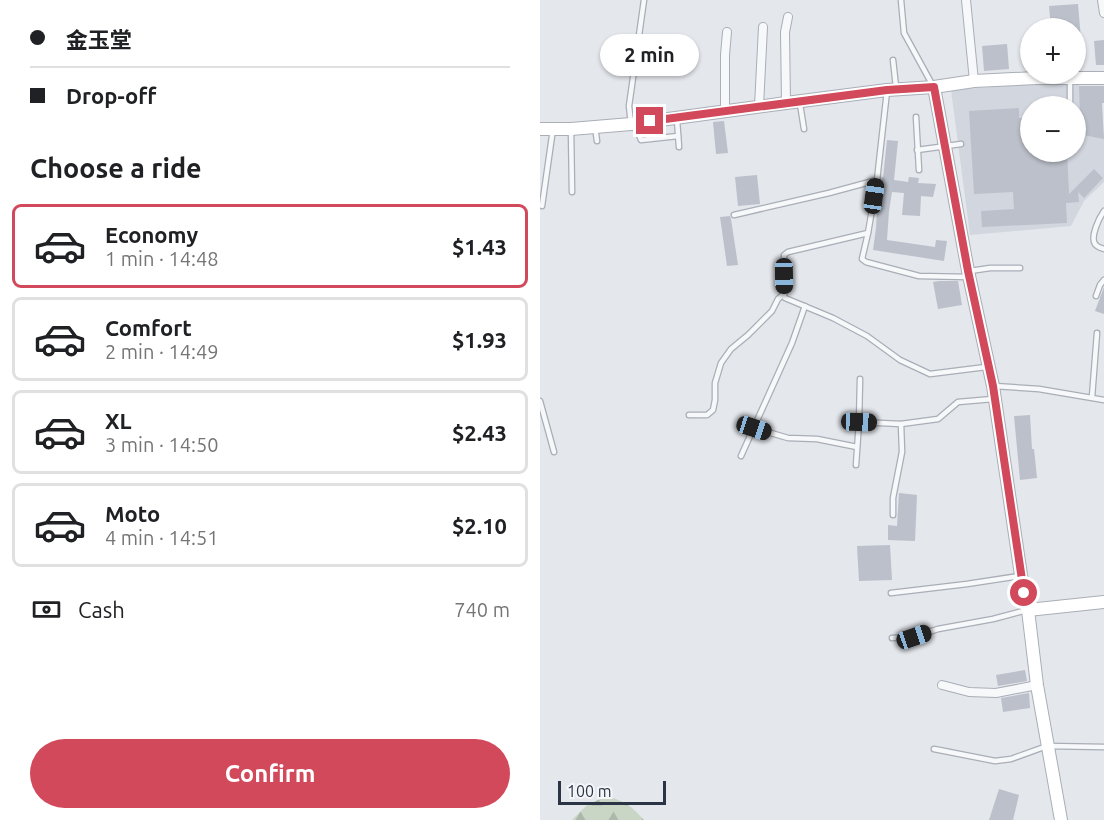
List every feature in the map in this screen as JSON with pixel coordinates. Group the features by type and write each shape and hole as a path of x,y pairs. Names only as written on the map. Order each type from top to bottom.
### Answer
{"street":[{"path":"966,0 974,81"},
{"path":"1102,0 1104,13"},
{"path":"788,17 785,32 793,102"},
{"path":"759,106 763,27"},
{"path":"724,111 727,32"},
{"path":"546,129 631,124 891,90 1020,77"},
{"path":"1086,78 1104,78"},
{"path":"934,87 968,274 994,392 1028,610 1037,686 1061,820"},
{"path":"1028,610 1104,603"},
{"path":"942,685 969,692 996,693 1037,686"}],"lane":[{"path":"644,0 629,106 631,124 642,140 678,136"},
{"path":"900,0 904,33 934,87"},
{"path":"893,60 891,90 877,180 862,259 919,276 968,274 990,268 1020,268"},
{"path":"793,102 804,129"},
{"path":"677,117 679,147"},
{"path":"916,117 919,170"},
{"path":"595,127 597,141"},
{"path":"542,206 546,129"},
{"path":"571,129 572,192"},
{"path":"917,150 961,144"},
{"path":"734,214 877,180"},
{"path":"1104,211 1099,218 1093,237 1096,246 1104,249"},
{"path":"868,233 788,252 784,255 785,298 833,318 867,336 900,360 930,374 989,367"},
{"path":"1096,297 1104,280"},
{"path":"689,415 707,414 712,410 715,400 715,383 721,363 731,349 772,311 784,293"},
{"path":"741,456 792,343 805,306"},
{"path":"1092,397 1096,333"},
{"path":"856,465 860,379"},
{"path":"859,422 901,424 938,419 958,402 994,392 1039,389 1104,400"},
{"path":"540,400 554,452"},
{"path":"893,515 893,498 902,452 901,424"},
{"path":"754,428 788,438 817,439 857,447"},
{"path":"891,593 1021,575"},
{"path":"892,638 914,637 938,628 993,619 1028,610"},
{"path":"934,749 995,761 1011,759 1047,746 1104,747"}],"shaded area":[{"path":"1037,84 1079,84 1079,96 1020,96 1020,162 1086,162 1086,129 1104,132 1104,182 1084,201 1071,226 970,235 951,90"}],"green space":[{"path":"606,796 627,805 644,820 572,820 586,806"}],"building":[{"path":"1078,4 1079,18 1050,18 1049,6"},
{"path":"1104,40 1104,65 1096,65 1094,41"},
{"path":"1007,44 1009,69 984,71 982,46"},
{"path":"1079,86 1104,86 1104,103 1102,103 1104,139 1086,136 1086,96 1079,96"},
{"path":"1019,108 1020,162 1067,162 1069,194 1094,169 1103,178 1084,198 1078,192 1079,202 1066,203 1067,223 982,227 981,211 1014,209 1013,192 974,194 969,111"},
{"path":"724,121 728,153 716,154 713,122"},
{"path":"887,140 898,141 894,180 908,182 909,177 919,178 918,183 936,184 933,197 921,196 920,216 902,215 904,193 892,192 887,240 935,247 936,240 947,241 944,261 873,250"},
{"path":"757,175 760,204 738,206 735,177"},
{"path":"730,216 738,265 727,266 720,217"},
{"path":"958,281 962,305 938,309 933,282"},
{"path":"1104,287 1104,314 1095,311"},
{"path":"1030,415 1037,478 1020,480 1014,416"},
{"path":"899,493 917,495 915,541 888,540 888,525 897,526"},
{"path":"890,545 892,580 859,581 857,546"},
{"path":"1025,670 1027,681 998,686 996,675"},
{"path":"1029,693 1030,708 1003,712 1001,698"},
{"path":"999,789 1019,795 1013,820 989,820"}],"route":[{"path":"650,121 887,90 934,87 968,271 993,386 1024,593"}]}
